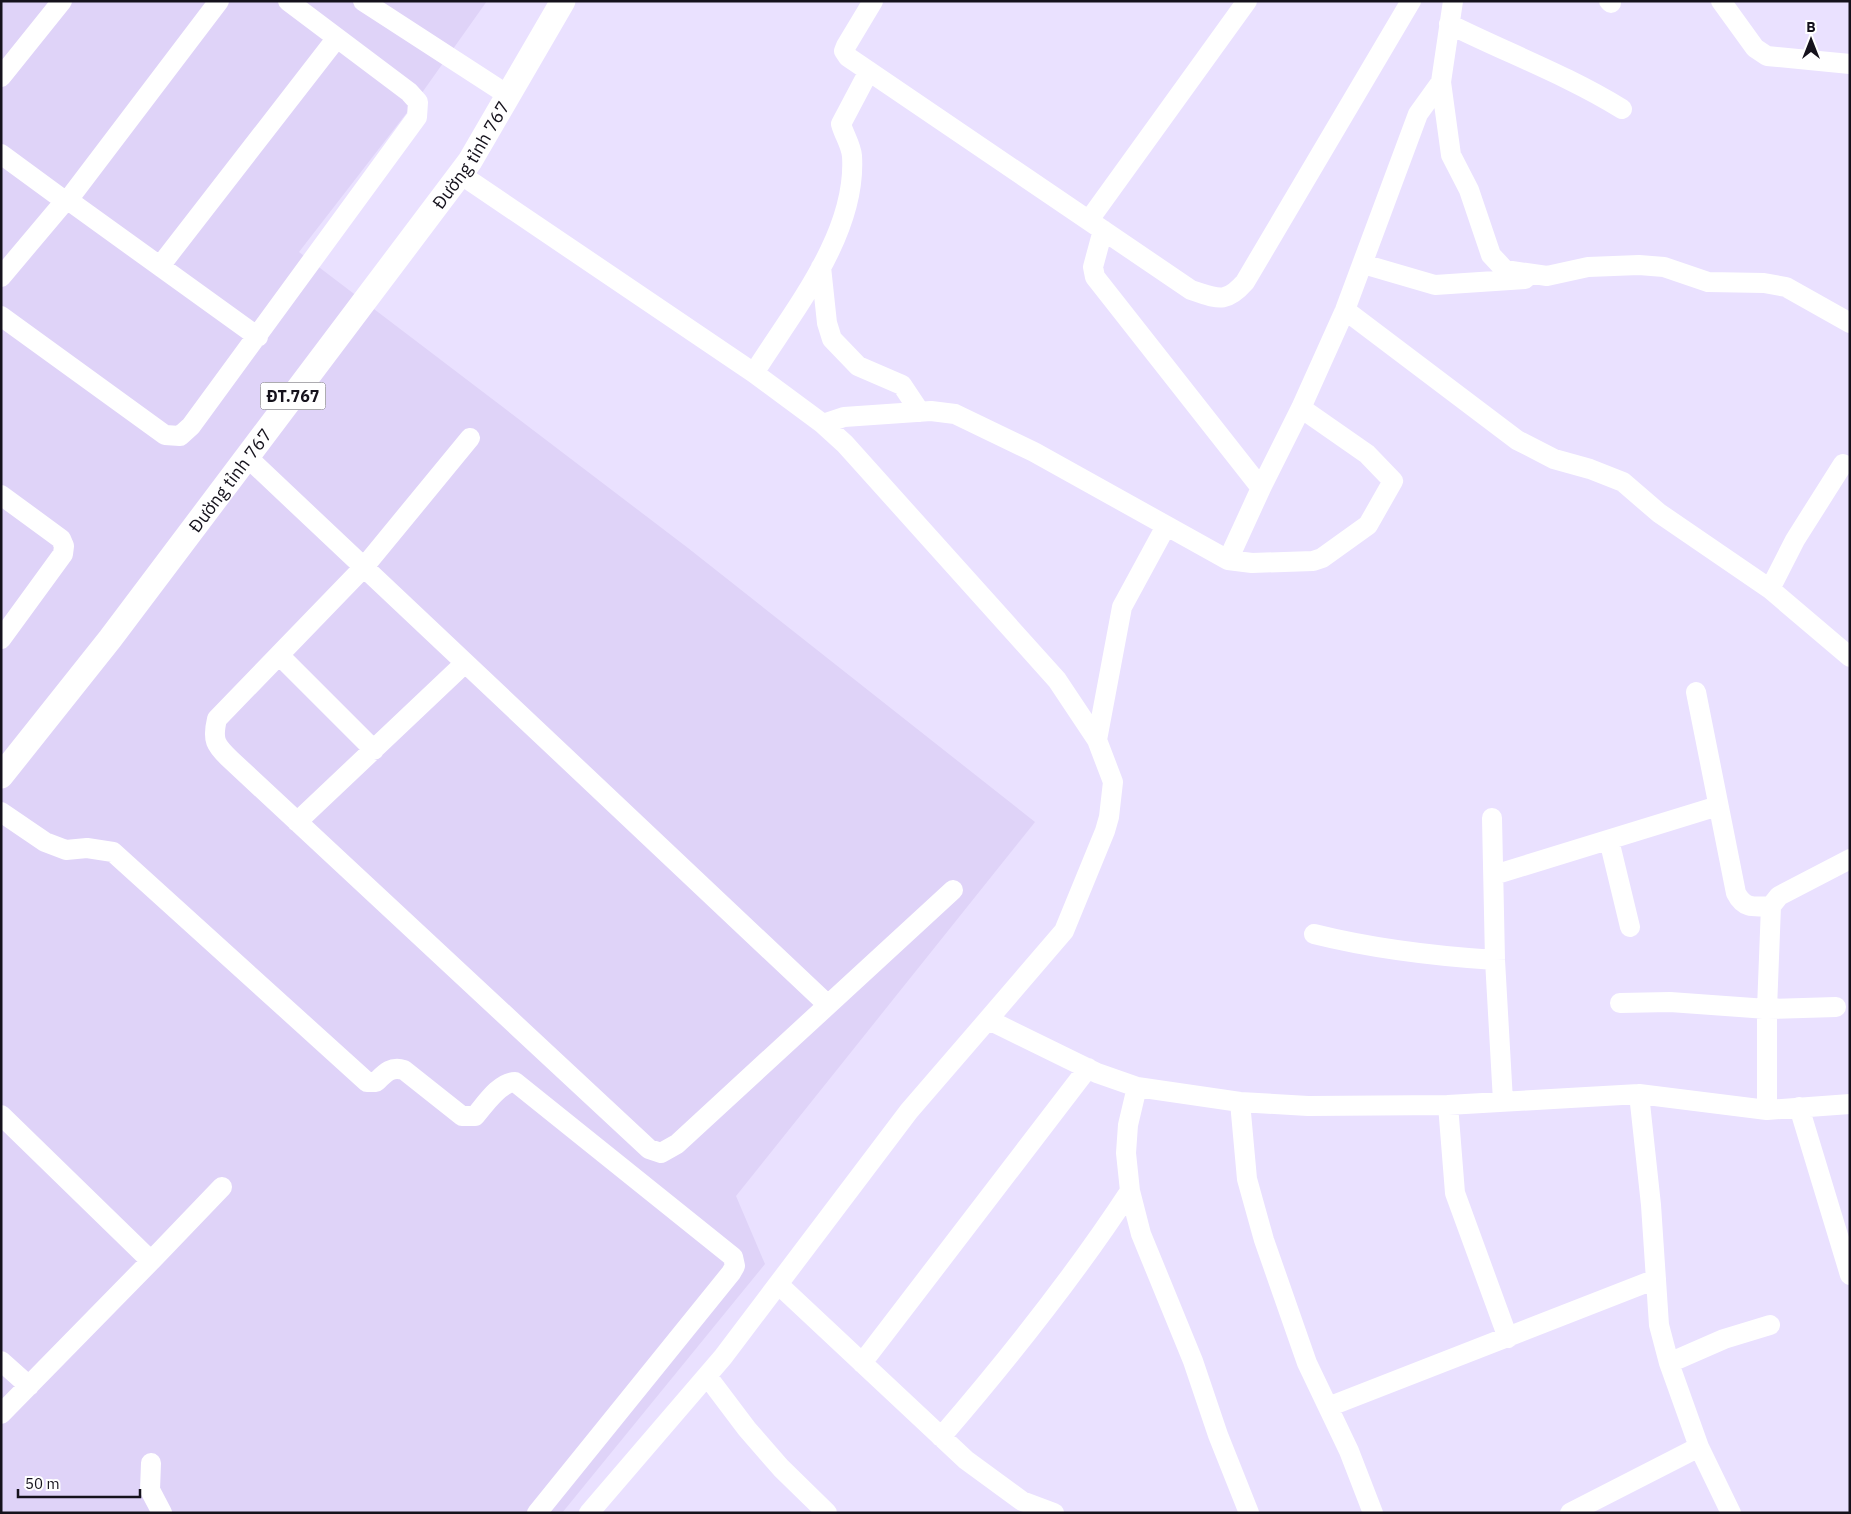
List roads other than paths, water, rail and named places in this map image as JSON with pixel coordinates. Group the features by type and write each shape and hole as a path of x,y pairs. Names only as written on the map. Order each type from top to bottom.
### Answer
{"main road":[{"name":"Đường tỉnh 767","path":"1,776 110,639 470,161 563,1"}],"street":[{"path":"1,77 62,1"},
{"path":"1,277 66,200 219,1"},
{"path":"1,316 165,435 180,436 192,426 417,117 418,102 409,92 336,39 288,1"},
{"path":"363,1 508,95"},
{"path":"874,1 844,52 848,57 1191,290 1219,299 1234,295 1250,274 1411,1"},
{"path":"1453,1 1441,82 1451,155 1469,190 1491,255 1505,270 1547,276"},
{"path":"1721,1 1755,48 1767,56 1850,64"},
{"path":"1242,3 1096,225 1093,267 1095,276 1261,488"},
{"path":"1449,24 1520,59 1564,76 1622,109"},
{"path":"160,266 336,39"},
{"path":"754,374 834,244 851,186 851,150 841,124 869,71"},
{"path":"1228,560 1301,408 1345,310 1418,114 1441,82"},
{"path":"1,154 258,337"},
{"path":"460,174 754,374 823,424 894,497 957,570 1049,670 1097,740 1113,782 1109,818 1105,832 1064,931 909,1111 707,1376 589,1513"},
{"path":"1363,264 1435,285 1517,281 1588,267 1639,265 1664,267 1708,282 1764,283 1786,287 1847,320"},
{"path":"821,267 827,323 832,339 858,366 902,385 920,412"},
{"path":"1345,310 1517,440 1554,459 1590,469 1623,482 1659,513 1770,589 1850,657"},
{"path":"823,424 844,418 942,412 966,419 1034,452 1228,560 1252,563 1314,561 1322,558 1368,525 1393,481 1367,454 1301,408"},
{"path":"470,438 364,567 217,719 214,733 218,748 297,822 649,1150 661,1153 677,1144 953,890"},
{"path":"247,457 828,1004"},
{"path":"1770,589 1795,540 1843,464"},
{"path":"1,495 61,539 64,546 63,554 1,639"},
{"path":"1097,740 1122,608 1166,526"},
{"path":"279,655 374,750"},
{"path":"297,822 465,662"},
{"path":"1696,692 1736,893 1741,902 1749,907 1771,906"},
{"path":"1494,875 1718,806"},
{"path":"1,812 45,842 66,850 87,848 112,852 367,1082 376,1082 388,1070 394,1068 404,1070 462,1116 468,1117 475,1116 501,1088 510,1082 515,1082 733,1257 735,1266 731,1273 537,1513"},
{"path":"1492,818 1495,960 1503,1101"},
{"path":"1609,840 1630,927"},
{"path":"1767,1110 1767,1009 1771,906 1779,896 1850,859"},
{"path":"1314,934 1360,946 1420,955 1495,960"},
{"path":"1620,1003 1670,1002 1767,1009 1836,1007"},
{"path":"985,1023 995,1023 1088,1068 1137,1087 1240,1102 1308,1106 1448,1105 1639,1094 1767,1110 1850,1104"},
{"path":"862,1363 1088,1068"},
{"path":"1137,1087 1127,1134 1126,1153 1130,1191 1141,1234 1193,1360 1218,1435 1249,1513"},
{"path":"1639,1094 1659,1325 1669,1364 1699,1447 1731,1513"},
{"path":"1240,1102 1247,1179 1264,1240 1307,1364 1328,1407 1373,1513"},
{"path":"1448,1105 1454,1194 1508,1338"},
{"path":"1799,1107 1850,1275"},
{"path":"1,1115 151,1261"},
{"path":"1,1414 222,1187"},
{"path":"941,1437 1051,1305 1088,1255 1130,1191"},
{"path":"1328,1407 1656,1279"},
{"path":"778,1284 966,1460 1022,1501 1054,1513"},
{"path":"1669,1364 1724,1340 1770,1325"},
{"path":"1,1360 28,1386"},
{"path":"707,1376 747,1429 781,1468 828,1513"},
{"path":"1570,1513 1699,1447"},
{"path":"151,1463 150,1490 162,1513"}]}
